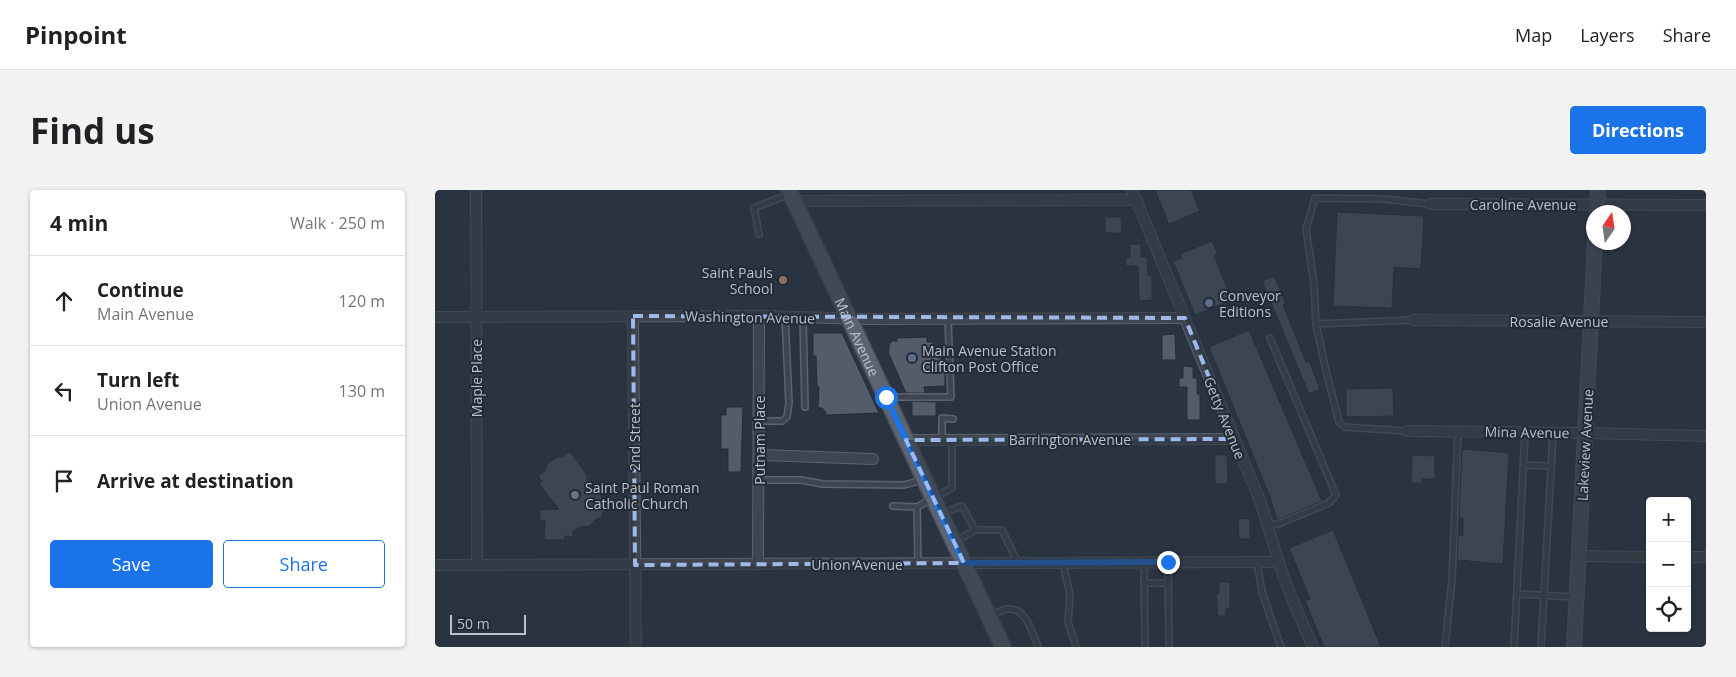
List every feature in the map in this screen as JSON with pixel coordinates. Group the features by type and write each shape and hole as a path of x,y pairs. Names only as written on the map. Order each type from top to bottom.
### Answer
{"main road":[{"name":"Main Avenue","path":"791,195 1003,647"},
{"name":"Lakeview Avenue","path":"1574,647 1595,250"}],"street":[{"name":"Maple Place","path":"476,190 477,565"},
{"path":"791,195 1134,195"},
{"name":"Getty Avenue","path":"1134,195 1269,525 1279,562 1313,647"},
{"name":"Caroline Avenue","path":"1430,204 1597,202 1706,205"},
{"name":"2nd Street","path":"633,316 636,647"},
{"name":"Putnam Place","path":"758,564 759,316"},
{"name":"Washington Avenue","path":"435,317 1185,318"},
{"name":"Rosalie Avenue","path":"1413,320 1706,322"},
{"name":"Mina Avenue","path":"1407,431 1706,436"},
{"name":"Barrington Avenue","path":"906,440 1234,439"},
{"path":"759,455 873,458"},
{"path":"1580,556 1646,557"},
{"path":"1691,557 1706,557"},
{"name":"Union Avenue","path":"435,565 1279,562"}],"lane":[{"path":"759,234 754,208 791,195"},
{"path":"1407,431 1344,427 1339,422 1316,324 1314,284 1306,229 1315,198 1384,198 1430,204"},
{"path":"759,421 782,421 787,417 789,403 785,317"},
{"path":"803,317 805,407"},
{"path":"886,397 951,397 948,319"},
{"path":"1316,324 1413,320"},
{"path":"1269,525 1279,524 1329,503 1336,495 1270,338"},
{"path":"893,506 917,506 952,488 947,440 942,418 953,418"},
{"path":"1445,647 1452,579 1458,431"},
{"path":"1514,647 1525,432"},
{"path":"1541,647 1553,432"},
{"path":"1524,465 1551,466"},
{"path":"758,480 801,480 823,484 904,485 925,480"},
{"path":"917,506 918,564"},
{"path":"941,514 962,506 975,530"},
{"path":"954,543 975,530 1002,530 1018,563"},
{"path":"1144,562 1145,647"},
{"path":"1168,562 1169,647"},
{"path":"1257,562 1262,592 1281,647"},
{"path":"1063,563 1070,595 1068,622 1076,647"},
{"path":"1144,583 1168,583"},
{"path":"1517,594 1577,597"},
{"path":"988,615 1010,609 1019,612 1027,620 1038,647"}],"highlighted area":[{"path":"633,316 1185,318 1234,439 906,440 964,563 635,565"}],"building":[{"path":"1155,190 1191,190 1200,211 1169,224"},
{"path":"1337,212 1424,216 1421,269 1394,267 1392,308 1333,306"},
{"path":"1105,217 1121,217 1122,233 1105,233"},
{"path":"1212,241 1218,255 1214,256 1232,300 1195,315 1173,261 1182,258 1180,254"},
{"path":"1130,244 1141,244 1141,257 1147,257 1148,275 1152,275 1152,300 1139,301 1138,266 1126,266 1126,257 1130,257"},
{"path":"1274,276 1286,304 1283,305 1306,362 1309,361 1320,389 1309,394 1262,281"},
{"path":"1249,330 1322,501 1277,520 1270,497 1209,347"},
{"path":"813,333 842,333 879,413 826,415 822,408 818,408 819,387 817,387 816,356 813,356"},
{"path":"1175,334 1176,360 1162,360 1162,335"},
{"path":"927,337 927,342 933,342 934,354 938,354 938,358 942,358 945,365 945,386 924,387 925,393 906,393 888,352 889,345 892,341 897,341 897,338"},
{"path":"1183,366 1193,367 1193,378 1197,378 1197,394 1200,394 1200,420 1187,420 1187,387 1179,387 1179,378 1183,378"},
{"path":"1393,388 1394,416 1346,417 1346,389"},
{"path":"912,401 936,402 936,416 912,416"},
{"path":"726,407 743,407 741,472 728,472 728,449 721,449 721,415 726,415"},
{"path":"1462,449 1509,453 1503,564 1457,560 1458,535 1463,535 1463,518 1459,518"},
{"name":"Saint Paul Roman Catholic Church","path":"570,452 588,476 586,478 602,497 600,503 606,511 601,514 603,516 595,520 590,526 580,527 573,531 573,537 565,536 565,540 544,540 545,520 540,521 540,510 559,509 539,484 542,482 538,476 546,470 546,465"},
{"path":"1215,455 1227,455 1228,484 1215,484"},
{"path":"1412,455 1435,456 1435,479 1422,479 1422,483 1411,483"},
{"path":"1250,518 1250,539 1239,539 1238,519"},
{"path":"1333,530 1381,647 1324,647 1305,601 1310,599 1289,548"},
{"path":"1219,582 1230,582 1230,608 1226,609 1226,616 1218,616 1216,594 1219,594"}],"place":[{"name":"Saint Pauls School","path":"783,280"},
{"name":"Conveyor Editions","path":"1209,303"},
{"name":"Main Avenue Station Clifton Post Office","path":"912,358"},
{"name":"Saint Paul Roman Catholic Church","path":"575,495"}],"route":[{"path":"886,397 964,563 1168,562"}]}
